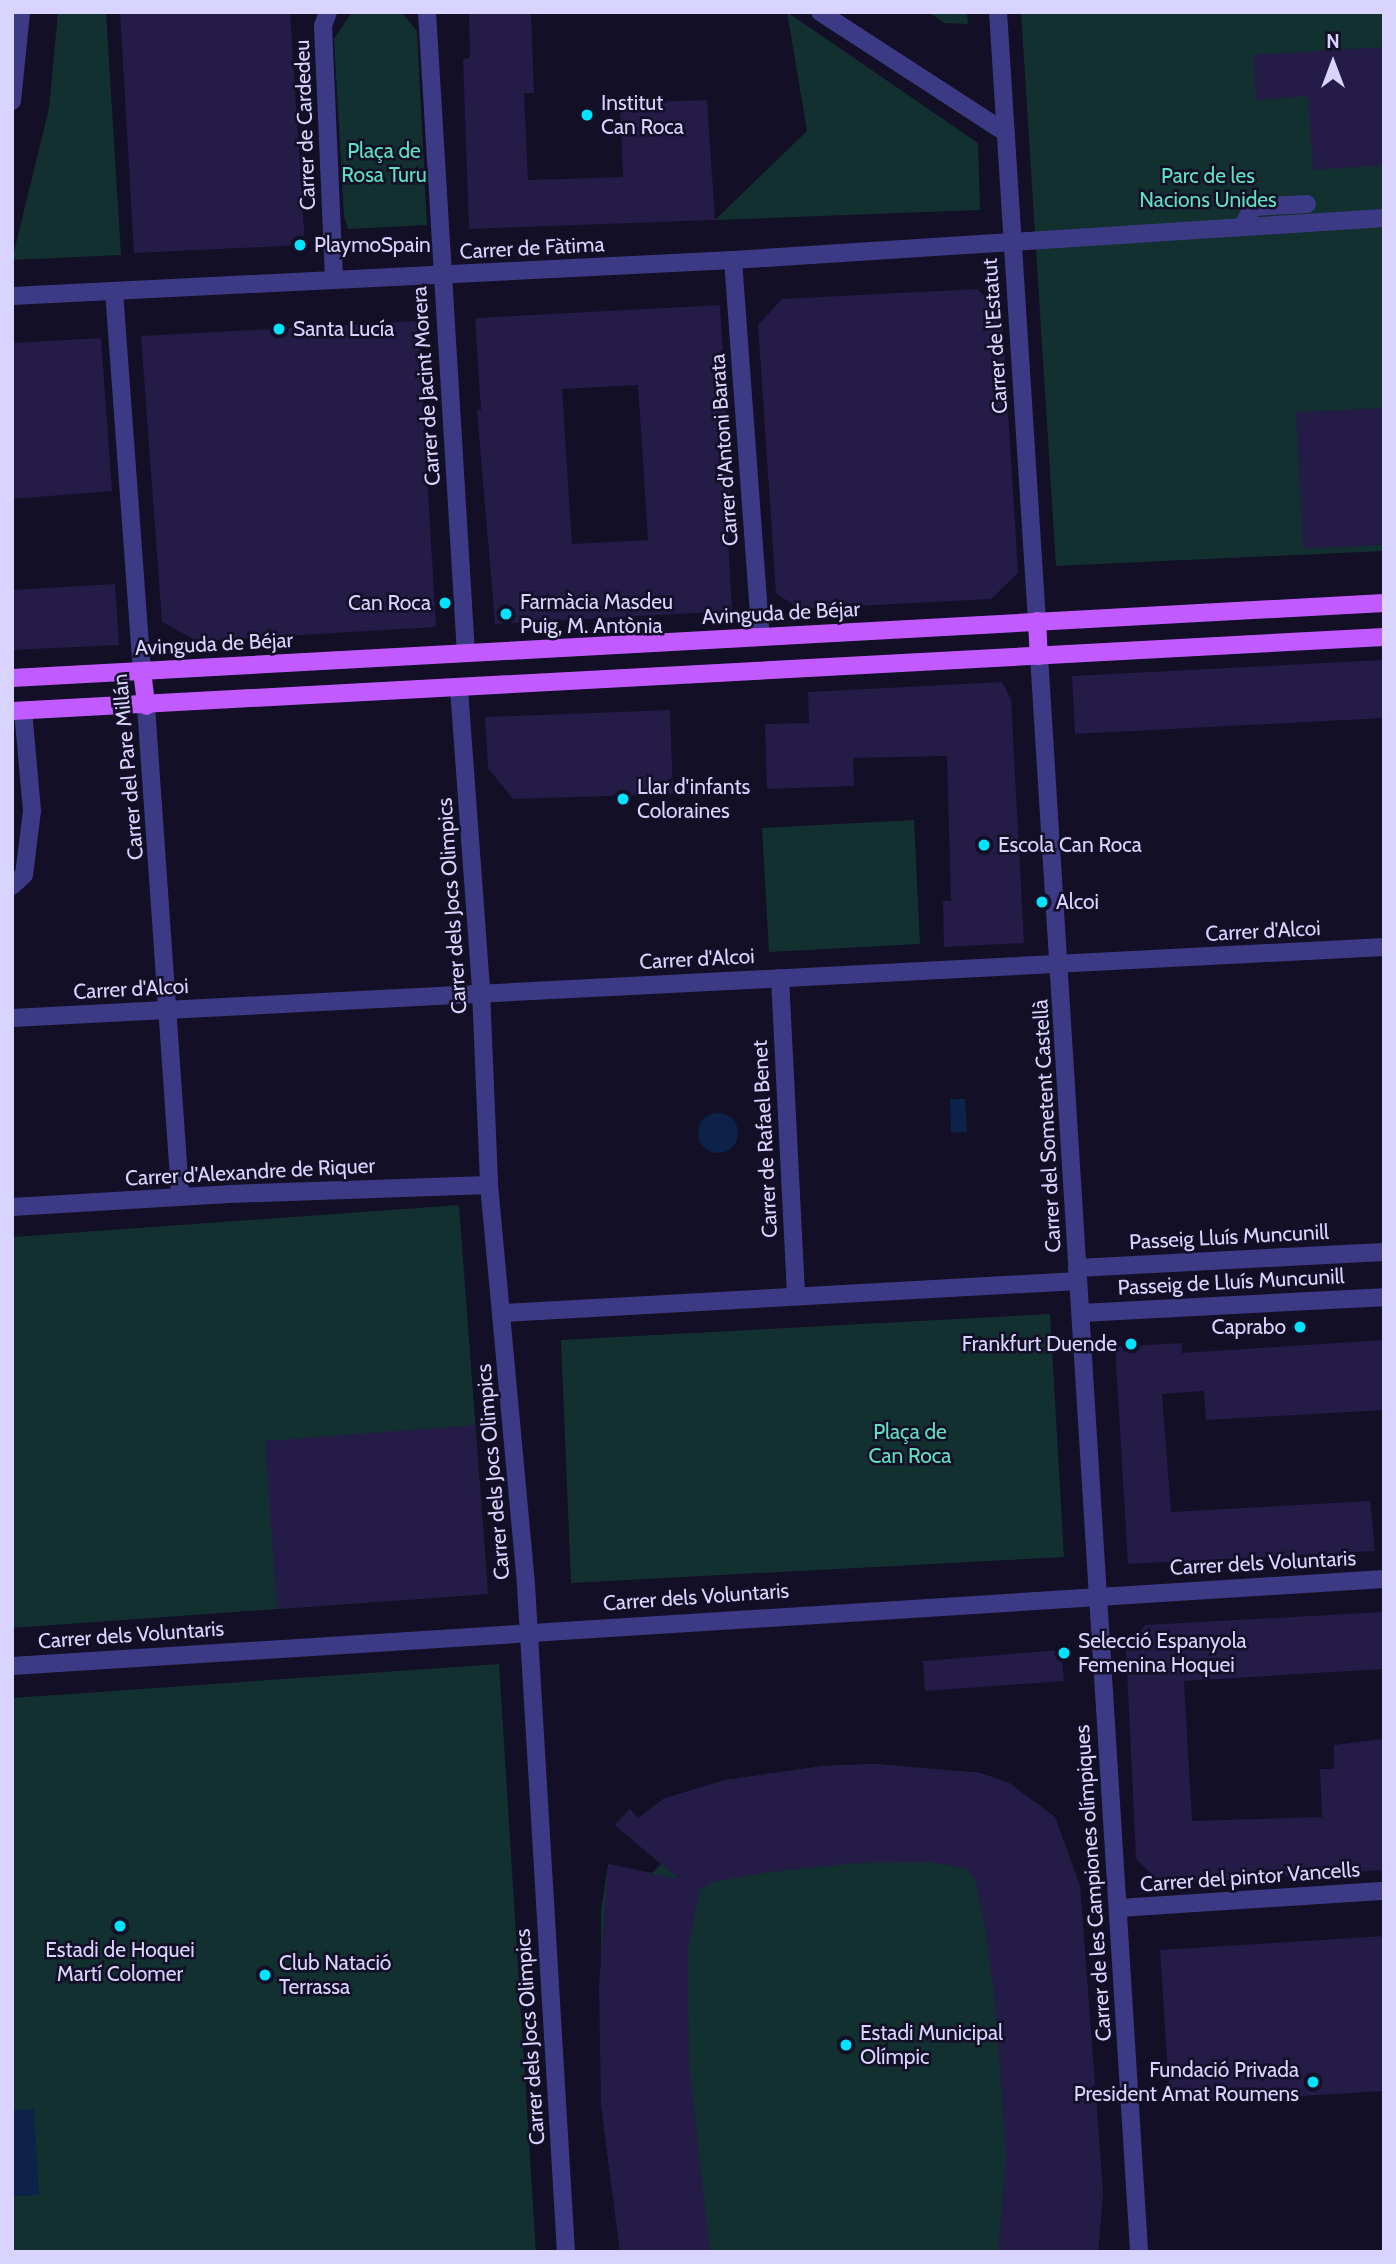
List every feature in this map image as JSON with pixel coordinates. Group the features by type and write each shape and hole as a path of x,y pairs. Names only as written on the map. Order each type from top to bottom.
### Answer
{"main road":[{"name":"Avinguda de Béjar","path":"12,678 1384,603"},
{"name":"Carrer de l'Estatut","path":"1037,621 1039,656"},
{"path":"18,711 1384,637"},
{"name":"Carrer del Pare Millán","path":"142,671 146,706"}],"street":[{"path":"12,101 21,12"},
{"name":"Carrer de Cardedeu","path":"328,12 323,26 334,279"},
{"path":"416,12 428,33"},
{"name":"Carrer de Jacint Morera","path":"427,12 466,653"},
{"path":"820,12 1005,132"},
{"name":"Carrer de l'Estatut","path":"998,12 1037,621"},
{"path":"1243,227 1252,207 1307,204"},
{"name":"Carrer de Fàtima","path":"12,296 733,260 1384,218"},
{"name":"Carrer d'Antoni Barata","path":"733,260 761,637"},
{"name":"Carrer del Pare Millán","path":"114,291 142,671"},
{"name":"Carrer del Sometent Castellà","path":"1039,656 1061,965 1097,1595"},
{"name":"Carrer dels Jocs Olimpics","path":"459,689 481,991 489,1185 503,1313 526,1631 566,2252"},
{"name":"Carrer del Pare Millán","path":"146,706 170,1010 180,1196"},
{"path":"16,879 32,811 18,711"},
{"name":"Carrer d'Alcoi","path":"12,1018 481,991 1061,965 1384,947"},
{"name":"Carrer de Rafael Benet","path":"780,978 796,1297"},
{"name":"Carrer d'Alexandre de Riquer","path":"12,1208 180,1196 489,1185"},
{"name":"Passeig Lluís Muncunill","path":"1078,1275 1384,1252"},
{"path":"503,1313 796,1297 1078,1275"},
{"name":"Passeig de Lluís Muncunill","path":"1081,1313 1384,1297"},
{"name":"Carrer dels Voluntaris","path":"12,1667 526,1631 1384,1579"},
{"name":"Carrer de les Campiones olímpiques","path":"1097,1595 1139,2252"},
{"name":"Carrer del pintor Vancells","path":"1119,1908 1384,1891"}],"green space":[{"path":"58,12 106,12 121,255 12,260 49,108"},
{"name":"Plaça de Rosa Turu","path":"352,12 401,12 417,31 427,225 348,229 344,216 334,39"},
{"path":"787,12 978,143 980,210 715,220 807,131"},
{"path":"928,12 967,12 968,24 945,23"},
{"name":"Parc de les Nacions Unides","path":"1021,12 1384,12 1384,551 1056,566"},
{"path":"914,820 920,944 769,952 762,828"},
{"path":"459,1205 488,1594 12,1628 12,1237"},
{"name":"Plaça de Can Roca","path":"1050,1314 1064,1557 571,1583 561,1340"},
{"name":"Club Natació Terrassa","path":"499,1664 536,2252 12,2252 12,1698"},
{"name":"Estadi Municipal Olímpic","path":"875,1764 980,1773 1009,1783 1055,1817 1080,1886 1103,2193 1098,2252 620,2252 601,2104 601,1910 608,1864 652,1873 661,1864 615,1825 630,1809 641,1821 663,1799 725,1780 823,1766"}],"water":[{"path":"950,1099 965,1099 967,1132 951,1133"},
{"path":"718,1113 726,1114 732,1119 737,1125 737,1141 732,1147 726,1152 718,1153 710,1152 704,1147 699,1141 698,1133 699,1125 704,1119 710,1114"},
{"path":"34,2109 39,2195 12,2196 12,2110"}],"building":[{"path":"120,12 290,12 305,245 134,253"},
{"path":"469,12 531,12 534,93 524,93 528,180 623,177 620,103 707,100 715,220 469,229 463,59 470,58"},
{"path":"1384,47 1384,165 1313,170 1308,96 1256,100 1253,55"},
{"path":"977,289 1002,314 1018,573 991,599 799,609 776,593 758,325 782,299"},
{"path":"720,305 732,520 727,521 732,611 495,624 477,410 481,410 475,318","holes":["638,385 648,540 572,544 562,389"]},
{"path":"418,321 436,627 197,641 162,622 141,336"},
{"path":"101,338 112,491 12,499 12,343"},
{"path":"1384,408 1384,545 1303,549 1296,412"},
{"path":"115,584 119,645 12,650 12,590"},
{"path":"1384,660 1384,718 1075,734 1072,676"},
{"name":"Escola Can Roca","path":"1002,682 1011,699 1024,943 944,947 943,901 951,901 947,756 853,758 854,786 767,789 765,724 809,723 808,692"},
{"path":"670,710 673,794 513,799 488,768 485,717"},
{"path":"1384,1340 1384,1410 1206,1420 1204,1391 1162,1394 1171,1512 1370,1501 1375,1551 1128,1564 1115,1347 1182,1343 1182,1353"},
{"path":"475,1425 487,1594 277,1609 265,1441"},
{"path":"1384,1612 1384,1669 1184,1681 1192,1821 1322,1817 1320,1769 1334,1769 1334,1745 1383,1739 1384,1870 1162,1884 1136,1859 1126,1650 1145,1625"},
{"path":"1061,1650 1064,1681 925,1691 923,1661"},
{"path":"875,1764 980,1773 1009,1783 1055,1817 1080,1886 1103,2193 1098,2252 998,2252 1006,2157 995,2001 985,1928 975,1880 965,1868 929,1862 854,1863 763,1873 713,1882 700,1890 688,1948 689,2062 710,2252 620,2252 601,2104 599,1987 608,1864 679,1879 615,1825 630,1809 638,1818 663,1799 725,1780 823,1766"},
{"path":"1384,1936 1384,2091 1170,2104 1160,1950"}],"place":[{"name":"Institut Can Roca","path":"587,115"},
{"name":"PlaymoSpain","path":"300,245"},
{"name":"Santa Lucía","path":"279,329"},
{"name":"Can Roca","path":"445,603"},
{"name":"Farmàcia Masdeu Puig, M. Antònia","path":"506,614"},
{"name":"Llar d'infants Coloraines","path":"623,799"},
{"name":"Escola Can Roca","path":"984,845"},
{"name":"Alcoi","path":"1042,902"},
{"name":"Caprabo","path":"1300,1327"},
{"name":"Frankfurt Duende","path":"1131,1344"},
{"name":"Selecció Espanyola Femenina Hoquei","path":"1064,1653"},
{"name":"Estadi de Hoquei Martí Colomer","path":"120,1926"},
{"name":"Club Natació Terrassa","path":"265,1975"},
{"name":"Estadi Municipal Olímpic","path":"846,2045"},
{"name":"Fundació Privada President Amat Roumens","path":"1313,2082"}]}
